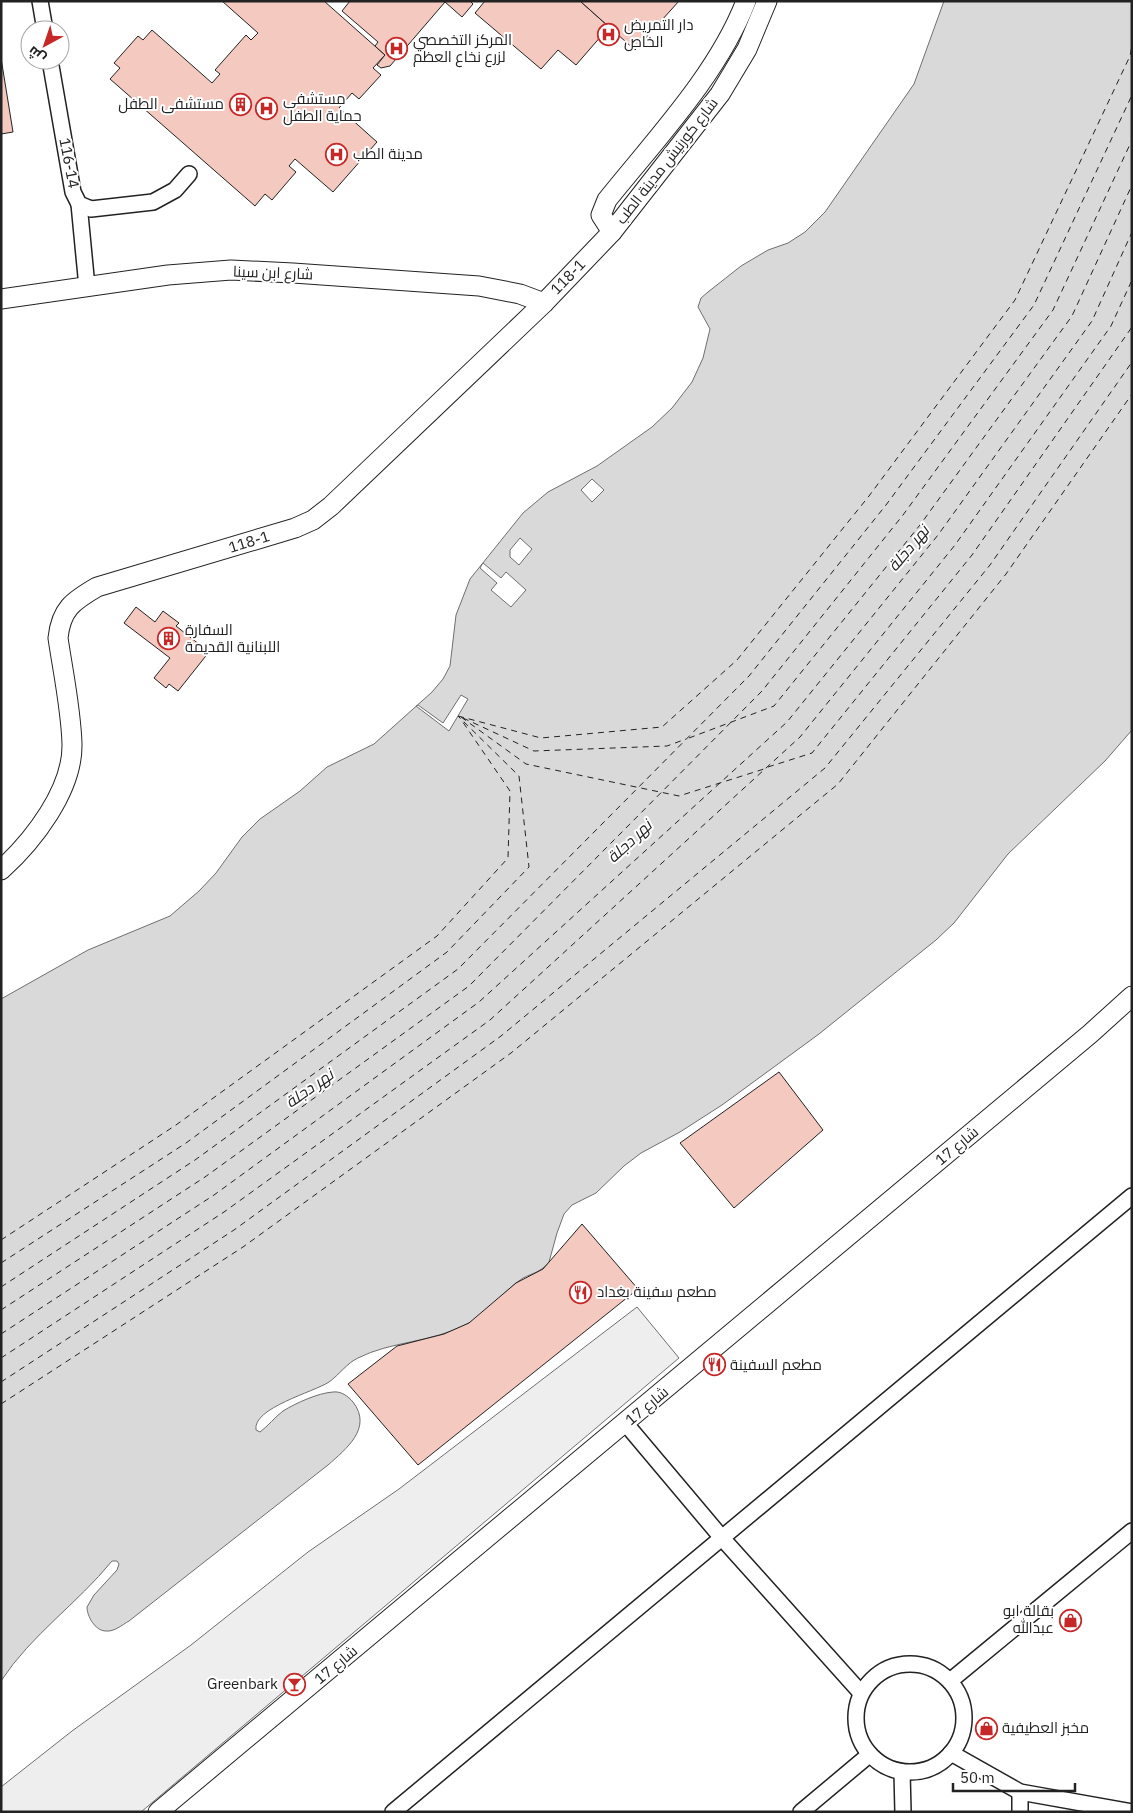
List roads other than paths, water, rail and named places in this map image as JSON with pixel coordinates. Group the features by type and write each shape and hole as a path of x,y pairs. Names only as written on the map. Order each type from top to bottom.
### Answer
{"street":[{"path":"40,1 43,20"},
{"name":"شارع كورنيش مدينة الطب","path":"746,1 733,30 712,66 603,207 601,215 612,232 720,94 747,48 767,1"},
{"name":"116-14","path":"52,70 73,192 79,204 91,209 153,202 175,190 189,174"},
{"path":"79,204 87,287"},
{"name":"118-1","path":"1,870 23,850 48,815 66,778 72,745 58,638 60,623 72,604 97,587 199,558 314,520 544,303 612,232"},
{"name":"شارع ابن سينا","path":"1,299 200,272 262,271 479,286 520,294 544,303"},
{"name":"شارع 17","path":"158,1812 626,1424 1128,1003"},
{"path":"393,1812 1132,1196"},
{"path":"626,1424 722,1538 861,1693"},
{"path":"950,1681 1132,1531"},
{"path":"902,1664 920,1664 936,1670 950,1681 960,1698 964,1717 961,1736 951,1753 937,1765 920,1771 902,1772 884,1766 869,1754 858,1736 855,1714 861,1693 871,1679 886,1668 902,1664"},
{"path":"951,1753 1020,1792 1132,1812"},
{"path":"801,1812 869,1754"},
{"path":"902,1772 904,1812"},
{"path":"1020,1792 1020,1812"}],"water":[{"name":"نهر دجلة","path":"944,1 1132,1 1132,730 1105,761 1008,854 954,923 936,940 819,1034 722,1105 680,1132 641,1153 624,1166 596,1193 572,1205 564,1214 549,1262 543,1268 516,1283 482,1314 467,1324 439,1335 384,1348 358,1358 329,1382 273,1408 257,1422 256,1430 260,1432 283,1411 314,1396 336,1392 344,1394 353,1402 358,1412 359,1429 349,1445 328,1465 129,1621 115,1629 106,1631 95,1626 88,1615 87,1607 94,1595 117,1570 119,1564 117,1561 112,1561 85,1591 26,1649 1,1681 1,999 88,950 170,916 199,891 216,873 242,837 260,819 300,791 327,767 374,744 432,692 443,679 450,666 456,615 470,579 523,513 548,492 597,466 652,427 672,408 692,382 703,358 710,329 698,307 701,298 741,266 768,250 788,243 805,232 825,212 914,84"}],"place":[{"name":"دار التمريض الخاص","path":"608,34"},
{"name":"المركز التخصصي لزرع نخاع العظم","path":"397,49"},
{"name":"مستشفى الطفل","path":"240,104"},
{"name":"مستشفى حماية الطفل","path":"267,108"},
{"name":"مدينة الطب","path":"337,154"},
{"name":"السفارة اللبنانية القديمة","path":"169,639"},
{"name":"مطعم سفينة بغداد","path":"581,1292"},
{"name":"مطعم السفينة","path":"714,1365"},
{"name":"بقالة ابو عبدالله","path":"1070,1620"},
{"name":"Greenbark","path":"294,1684"},
{"name":"مخبز العطيفية","path":"986,1728"}]}
